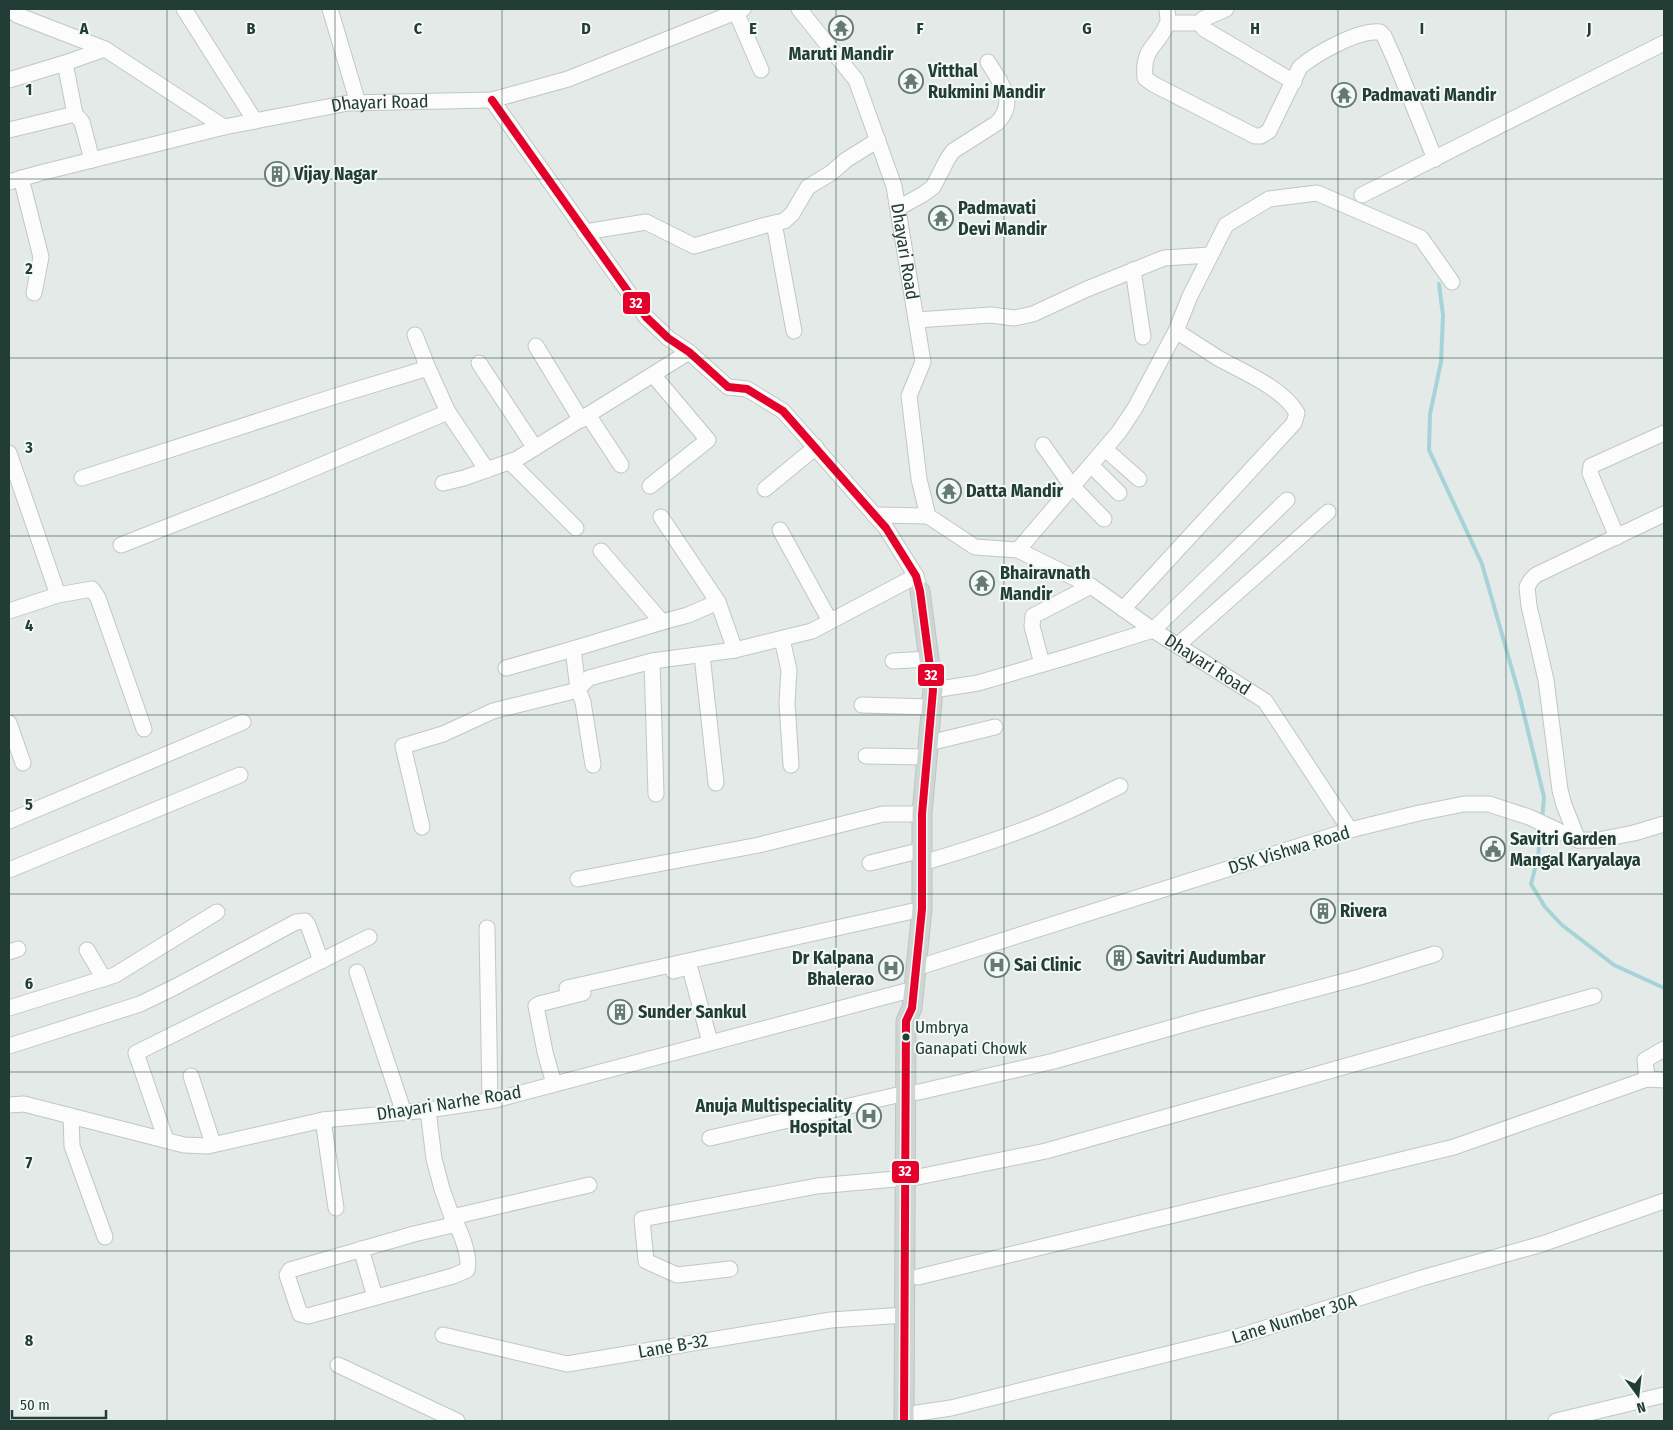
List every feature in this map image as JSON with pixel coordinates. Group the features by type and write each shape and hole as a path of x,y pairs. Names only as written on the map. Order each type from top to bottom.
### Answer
{"main road":[{"path":"913,1419 905,1315 912,1177 912,1093 919,1022 912,1008 922,909 922,814 932,698 930,659 918,583"},
{"path":"912,1177 918,1276 913,1419"}],"street":[{"path":"184,9 255,121"},
{"path":"330,9 358,102"},
{"name":"Dhayari Road","path":"799,9 856,80 894,186 923,362 909,396 919,478 928,516 975,547 1018,550 1091,586 1153,630 1265,701 1350,830"},
{"path":"1200,23 1203,19 1226,9"},
{"path":"740,10 761,70"},
{"name":"Dhayari Road","path":"15,180 224,127 348,103 492,100 568,79 740,10"},
{"path":"12,14 105,49 224,127"},
{"path":"1294,82 1206,31 1200,23 1168,16 1146,56 1144,67 1145,78 1153,84 1255,136 1261,136 1269,131 1294,82 1300,68 1322,51 1365,32 1380,32 1384,36 1394,58 1435,158"},
{"path":"1362,195 1664,43"},
{"path":"9,80 105,49"},
{"path":"898,208 933,187 953,151 997,123 1002,117 1007,108 1005,91 988,62"},
{"path":"65,63 75,114 82,122 92,160"},
{"path":"422,827 403,746 443,734 493,711 570,692 578,689 589,678 652,661 736,650 812,631 918,583 886,528 844,478 783,411 747,389 728,388 689,352 668,338 646,317 492,100"},
{"path":"9,130 75,114"},
{"path":"586,232 646,222 694,246 784,221 792,214 808,186 831,173 846,160 878,140"},
{"path":"15,180 40,257 34,293"},
{"path":"1018,550 1119,432 1135,408 1176,331 1190,296 1226,225 1270,199 1317,193 1421,238 1452,282"},
{"path":"774,223 794,331"},
{"path":"916,320 991,315 1014,318 1033,314 1086,288 1164,258 1210,255"},
{"path":"1132,270 1143,337"},
{"path":"1123,609 1294,422 1297,412 1292,404 1268,386 1218,358 1176,331"},
{"path":"415,335 448,412 487,470"},
{"path":"536,346 584,418 621,465"},
{"path":"443,483 464,478 510,462 654,376 689,352"},
{"path":"479,363 535,448"},
{"path":"82,478 428,368"},
{"path":"650,486 708,440 654,376"},
{"path":"121,545 274,485 448,412"},
{"path":"1617,536 1590,473 1591,466 1664,433"},
{"path":"1043,445 1072,486 1104,519"},
{"path":"765,489 816,447"},
{"path":"1105,448 1139,479"},
{"path":"9,454 58,595"},
{"path":"510,462 576,528"},
{"path":"1090,466 1119,493"},
{"path":"862,706 932,698 1153,630 1287,500"},
{"path":"1178,645 1328,512"},
{"path":"1571,838 1560,790 1546,680 1529,606 1527,587 1536,575 1664,514"},
{"path":"874,515 928,516"},
{"path":"661,517 718,602 736,650"},
{"path":"780,530 830,622"},
{"path":"601,551 662,622"},
{"path":"1042,664 1032,626 1033,616 1091,586"},
{"path":"9,611 58,595 92,589 98,598 144,729"},
{"path":"506,668 688,615 718,602"},
{"path":"782,639 789,670 787,703 791,764"},
{"path":"572,649 593,765"},
{"path":"702,655 716,783"},
{"path":"893,661 930,659"},
{"path":"652,661 656,794"},
{"path":"9,821 243,722"},
{"path":"9,724 22,763"},
{"path":"866,756 928,750 996,727"},
{"path":"9,870 48,852 240,775"},
{"path":"870,863 969,849 1063,814 1120,786"},
{"name":"DSK Vishwa Road","path":"916,968 1350,830 1419,812 1464,804 1489,804 1529,817 1571,838 1598,840 1625,835 1664,824"},
{"path":"578,879 759,845 883,814 922,814"},
{"path":"567,988 922,909"},
{"path":"9,1008 115,975 217,912"},
{"path":"9,1046 140,1004 296,922 305,921 308,925 320,961"},
{"path":"487,928 490,1100"},
{"path":"166,1140 136,1053 369,937"},
{"path":"88,950 104,979"},
{"path":"710,1138 1054,1061 1360,977 1435,954"},
{"path":"554,1084 536,1011 536,1006 539,1004 689,968 710,1042"},
{"path":"357,972 404,1113"},
{"name":"Dhayari Narhe Road","path":"9,1105 24,1104 184,1145 213,1144 323,1120 404,1113 490,1100 914,989"},
{"path":"730,1269 677,1274 646,1261 642,1219 817,1186 912,1177 1046,1151 1594,996"},
{"path":"1647,1079 1645,1060 1664,1049"},
{"path":"191,1076 213,1144"},
{"path":"918,1276 1454,1147 1647,1079 1664,1080"},
{"path":"428,1110 434,1159 442,1189 455,1221 468,1261 467,1270 453,1276 304,1316 300,1314 287,1275 290,1270 455,1221 589,1185"},
{"path":"71,1116 72,1146 105,1238"},
{"path":"323,1120 336,1208"},
{"name":"Lane Number 30A","path":"913,1419 1240,1336 1422,1278 1542,1244 1664,1201"},
{"path":"361,1249 375,1297"},
{"name":"Lane B-32","path":"443,1335 566,1364 831,1320 905,1315"},
{"path":"338,1365 457,1421"},
{"path":"1556,1421 1664,1395"}],"waterway":[{"path":"1439,284 1443,315 1441,362 1430,414 1429,450 1482,564 1519,694 1544,797 1542,820"},
{"path":"1541,827 1538,857 1531,884 1545,907 1562,925 1614,965 1664,988"}],"transit line":[{"name":"32","path":"492,100 646,317 668,338 689,352 728,387 747,389 783,411 886,528 916,576 920,591 933,690 922,814 922,909 912,1008 906,1021 904,1421"}],"place":[{"name":"Maruti Mandir","path":"841,28"},
{"name":"Vitthal Rukmini Mandir","path":"911,81"},
{"name":"Padmavati Mandir","path":"1344,95"},
{"name":"Vijay Nagar","path":"277,174"},
{"name":"Padmavati Devi Mandir","path":"941,218"},
{"name":"Datta Mandir","path":"949,491"},
{"name":"Bhairavnath Mandir","path":"982,583"},
{"name":"Savitri Garden Mangal Karyalaya","path":"1493,849"},
{"name":"Rivera","path":"1323,911"},
{"name":"Savitri Audumbar","path":"1119,958"},
{"name":"Sai Clinic","path":"997,965"},
{"name":"Dr Kalpana Bhalerao","path":"891,968"},
{"name":"Sunder Sankul","path":"620,1012"},
{"name":"Umbrya Ganapati Chowk","path":"906,1037"},
{"name":"Anuja Multispeciality Hospital","path":"869,1116"}]}
